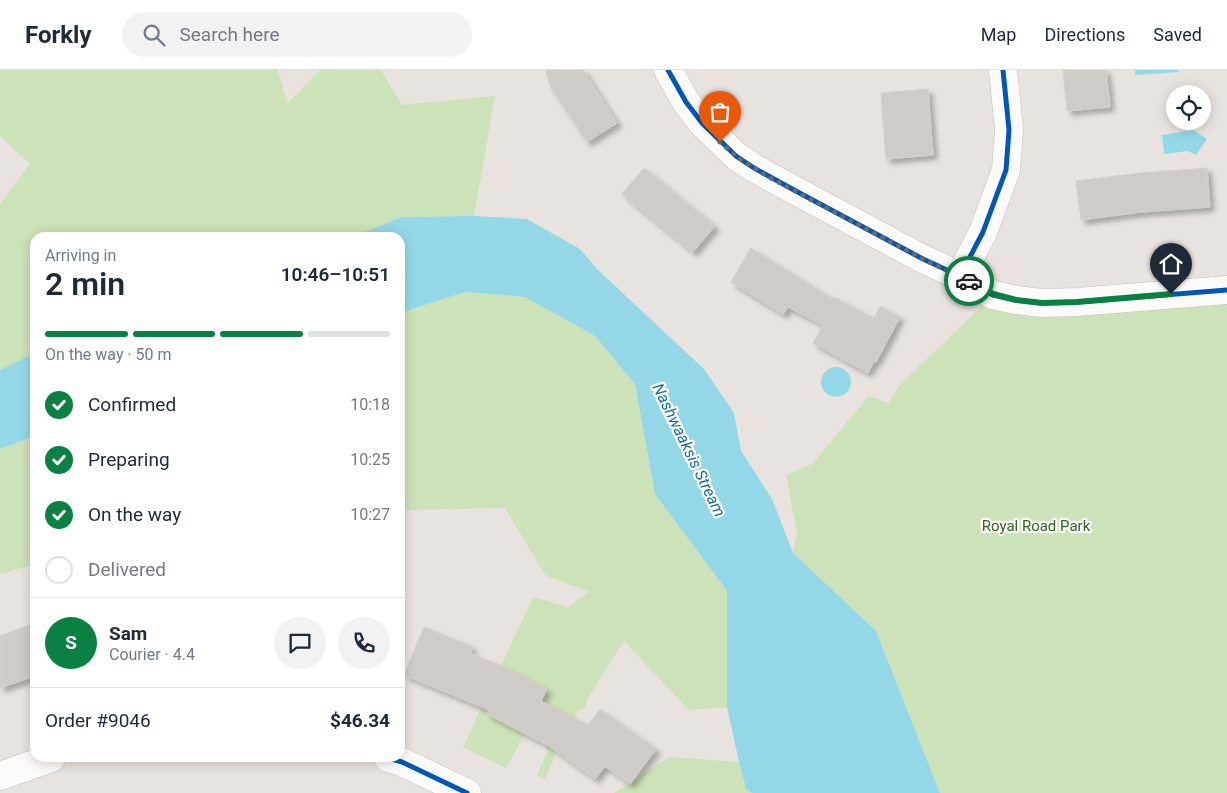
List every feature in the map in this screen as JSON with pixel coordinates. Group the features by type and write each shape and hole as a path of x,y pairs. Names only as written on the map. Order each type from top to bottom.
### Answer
{"street":[{"path":"668,70 686,102 702,123 736,156 794,190 993,294 1016,300 1042,303 1227,290"},
{"path":"960,276 983,232 1006,170 1009,130 1003,70"},
{"path":"0,776 40,762"},
{"path":"402,762 468,793"}],"green space":[{"path":"0,70 278,70 287,104 320,70 381,70 402,105 495,96 474,216 402,217 364,232 30,232 30,355 0,370 0,204 30,164 0,136"},
{"name":"Royal Road Park","path":"1227,290 1227,793 940,793 876,631 793,553 797,533 786,475 812,464 869,396 888,403 901,384 993,295"},
{"path":"465,292 525,297 595,336 635,384 655,494 727,591 727,707 689,710 624,641 587,699 586,707 577,712 545,779 537,775 547,752 544,743 560,711 541,701 547,689 510,670 487,714 525,734 506,768 463,747 533,597 568,607 589,592 545,575 505,508 405,510 405,311"},
{"path":"30,438 30,565 0,574 0,449"},
{"path":"669,757 739,762 746,788 752,793 614,793"}],"water":[{"path":"1135,70 1179,70 1179,72 1135,75"},
{"path":"1193,130 1207,139 1196,155 1188,151 1164,154 1162,135"},
{"name":"Nashwaaksis Stream","path":"474,216 527,219 580,249 598,270 704,369 734,413 741,451 772,499 793,553 876,631 940,793 752,793 746,788 727,707 727,591 655,494 635,384 595,336 525,297 465,292 405,311 405,232 364,232 402,217"},
{"path":"30,355 30,438 0,449 0,370"},
{"path":"836,367 842,368 850,376 850,388 842,396 836,397 830,396 822,388 821,382 822,376 830,368"}],"building":[{"path":"546,70 583,70 617,123 587,142 550,86"},
{"path":"1063,70 1106,70 1110,107 1067,111"},
{"path":"928,89 933,155 886,159 881,93"},
{"path":"644,168 715,226 693,252 622,194"},
{"path":"1207,168 1210,207 1141,212 1081,220 1076,181 1141,173"},
{"path":"751,248 833,299 834,297 874,318 880,306 900,317 868,373 813,343 823,325 788,307 783,314 731,282"},
{"path":"30,625 30,678 0,688 0,636"},
{"path":"424,627 473,647 470,653 509,669 547,689 541,701 588,725 600,709 656,749 630,784 605,766 595,779 549,746 487,714 489,710 405,675"}],"cycle path":[{"path":"668,70 686,102 702,123 736,156 794,190 993,295 1042,303 1227,290"},
{"path":"960,276 983,232 1006,170 1009,130 1003,70"},
{"path":"402,762 467,793"}],"way so far":[{"path":"720,142 736,156 767,176 923,259 969,281"}],"route":[{"path":"969,281 993,294 1016,300 1042,303 1171,294"}]}
